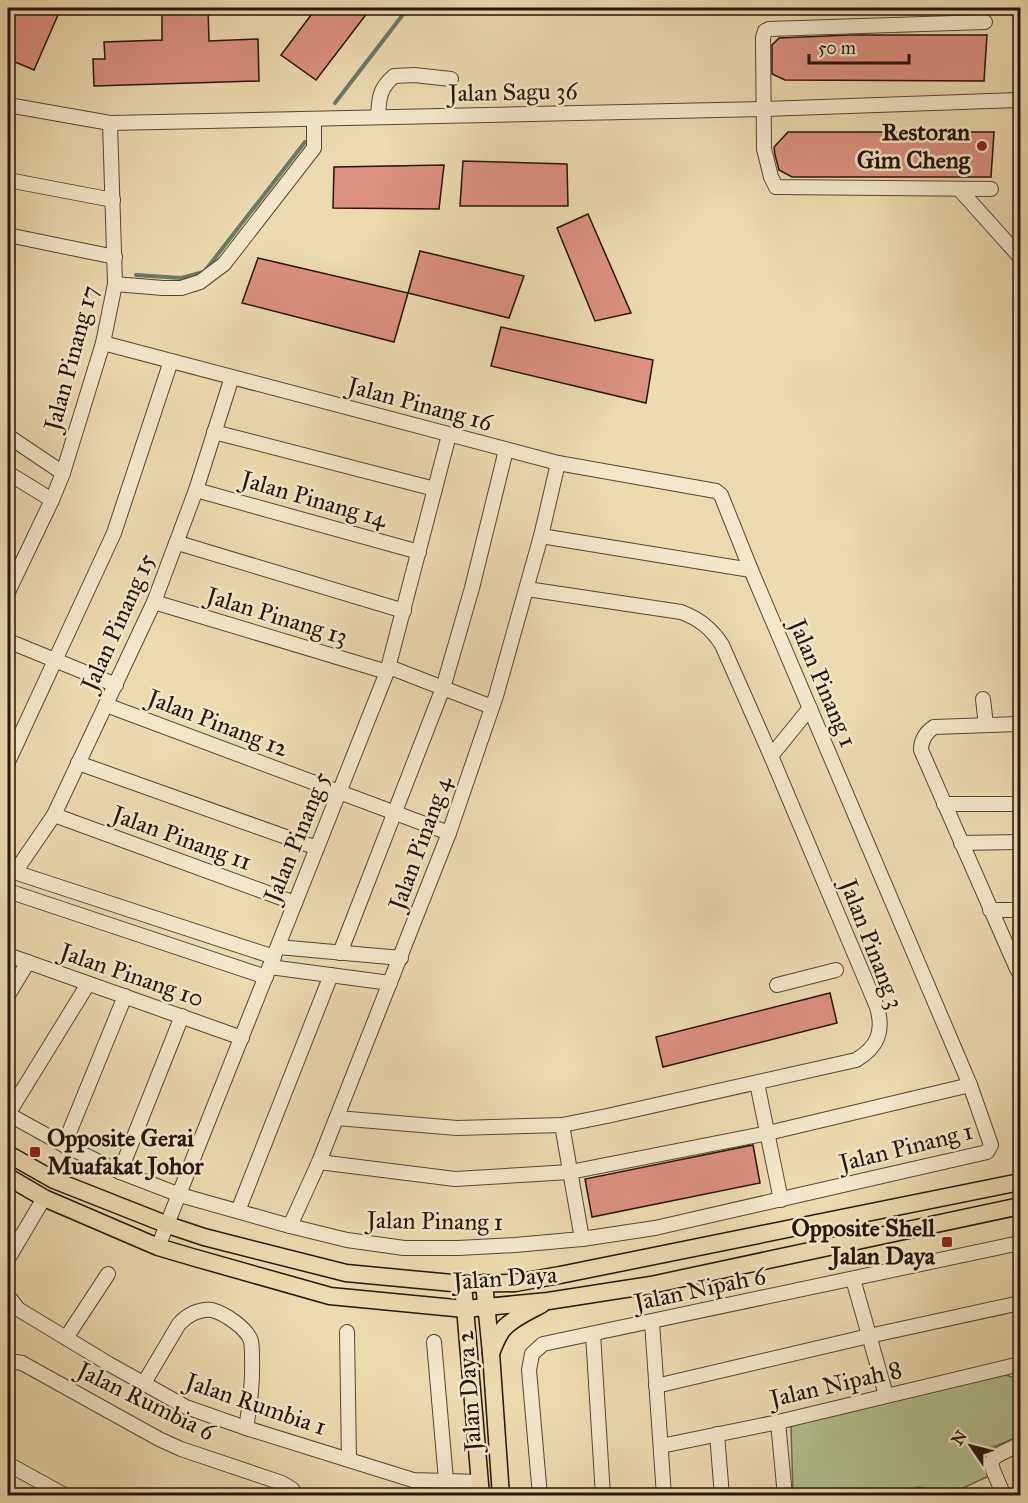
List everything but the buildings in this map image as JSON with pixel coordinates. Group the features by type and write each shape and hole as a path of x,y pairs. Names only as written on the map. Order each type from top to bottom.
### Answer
{"main road":[{"name":"Jalan Daya","path":"8,1154 54,1180 204,1237 346,1273 463,1284 515,1283 560,1275 1020,1182"},
{"name":"Jalan Daya","path":"8,1177 44,1198 158,1248 330,1296 465,1309 548,1301 651,1285 1020,1206"},
{"name":"Jalan Daya 2","path":"484,1283 501,1496"},
{"name":"Jalan Daya 2","path":"463,1284 480,1489"},
{"path":"491,1353 504,1328 548,1301"}],"street":[{"path":"985,22 769,29 765,31 763,38 764,149 776,187 991,189"},
{"path":"378,117 380,95 384,85 394,76 414,75 452,79"},
{"name":"Jalan Sagu 36","path":"8,105 110,123 765,109 1020,100"},
{"path":"115,284 181,288 200,282 224,264 314,148 315,119"},
{"name":"Jalan Pinang 17","path":"8,591 63,473 103,344 115,284 110,123"},
{"path":"8,180 113,200"},
{"path":"959,189 1020,257"},
{"path":"8,235 115,257"},
{"name":"Jalan Pinang 16","path":"103,344 558,464 716,491 721,495 723,501"},
{"path":"8,762 114,533 171,361"},
{"name":"Jalan Pinang 15","path":"11,871 54,815 154,602 178,543 232,377"},
{"path":"214,432 435,489"},
{"name":"Jalan Pinang 5","path":"158,1248 388,670 449,435"},
{"path":"8,436 63,473"},
{"path":"340,953 443,688 472,588 506,450"},
{"name":"Jalan Pinang 4","path":"290,1226 320,1162 449,833 492,707 527,589 558,464"},
{"path":"8,473 52,500"},
{"name":"Jalan Pinang 14","path":"196,490 419,552"},
{"name":"Jalan Pinang 1","path":"8,1114 120,1172 180,1195 347,1240 404,1248 515,1245 582,1239 654,1227 983,1153 990,1148 991,1140 970,1084 723,501"},
{"path":"541,536 751,570"},
{"path":"178,543 404,611"},
{"name":"Jalan Pinang 3","path":"337,1118 457,1128 561,1125 856,1060 872,1048 878,1038 880,1018 877,1007 771,756 722,645 714,633 693,617 681,612 527,589"},
{"name":"Jalan Pinang 13","path":"154,602 388,670 492,707"},
{"path":"8,641 116,685"},
{"path":"984,699 986,725"},
{"name":"Jalan Pinang 12","path":"106,705 449,833"},
{"path":"771,756 810,708"},
{"path":"1020,724 934,727 924,736 921,743 921,750 944,804 1020,974"},
{"path":"78,763 317,848"},
{"path":"944,804 1020,804"},
{"name":"Jalan Pinang 11","path":"54,815 295,903"},
{"path":"961,843 1020,842"},
{"path":"11,871 272,962 340,953 401,958"},
{"path":"8,891 272,962 332,975 390,983"},
{"path":"990,910 1020,910"},
{"name":"Jalan Pinang 10","path":"8,955 242,1038"},
{"path":"8,994 28,962"},
{"path":"777,985 836,970"},
{"path":"238,1211 332,975"},
{"path":"8,1114 88,984"},
{"path":"64,1145 125,996"},
{"path":"120,1172 182,1016"},
{"path":"757,1083 781,1200"},
{"path":"320,1162 454,1179 570,1172 768,1133 970,1084"},
{"path":"561,1125 582,1239"},
{"path":"8,1259 44,1198"},
{"name":"Jalan Nipah 6","path":"540,1496 530,1370 532,1354 543,1344 1020,1244"},
{"path":"66,1338 108,1274"},
{"path":"853,1279 886,1395"},
{"name":"Jalan Rumbia 1","path":"8,1296 18,1309 186,1407 413,1480 446,1480 480,1489"},
{"path":"656,1386 1020,1303"},
{"path":"144,1383 185,1317 204,1310 224,1315 247,1334 251,1342 252,1390 246,1428"},
{"path":"652,1322 664,1496"},
{"path":"347,1332 349,1460"},
{"path":"593,1334 603,1496"},
{"path":"434,1342 446,1480"},
{"name":"Jalan Rumbia 6","path":"8,1362 22,1364 181,1449 282,1483 292,1489 296,1496"},
{"name":"Jalan Nipah 8","path":"661,1446 778,1422 886,1395 1020,1366"},
{"path":"778,1422 785,1496"},
{"path":"717,1434 722,1496"},
{"path":"1004,1496 991,1462 996,1456 1020,1444"},
{"path":"8,1464 64,1495"}],"green space":[{"path":"1004,1374 1014,1378 1020,1390 1020,1436 983,1451 991,1475 952,1493 919,1487 891,1495 793,1495 791,1426 851,1409"}],"waterway":[{"path":"335,103 408,8"},
{"path":"136,275 181,278 204,272 305,142"}],"place":[{"name":"Restoran Gim Cheng","path":"982,146"},
{"name":"Opposite Gerai Muafakat Johor","path":"35,1152"},
{"name":"Opposite Shell Jalan Daya","path":"947,1242"}]}
